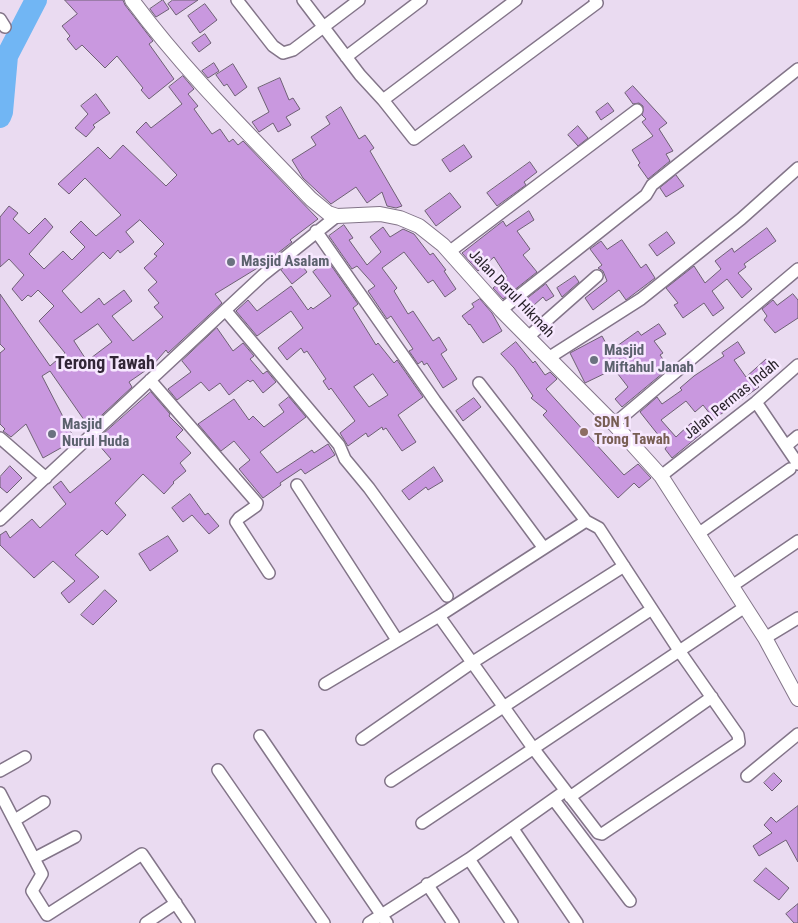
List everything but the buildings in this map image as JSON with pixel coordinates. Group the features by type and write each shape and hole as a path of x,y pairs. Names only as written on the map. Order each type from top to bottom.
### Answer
{"street":[{"path":"132,0 170,50 208,94 311,200 328,213 337,216"},
{"path":"237,0 273,46 283,53 293,50 358,0"},
{"path":"304,0 346,57 414,139 597,3 595,0"},
{"path":"346,57 421,0"},
{"path":"383,100 516,0"},
{"path":"501,310 646,195 652,185 798,69"},
{"path":"449,252 637,110"},
{"path":"550,357 641,299 741,219 798,168"},
{"name":"Jalan Darul Hikmah","path":"337,216 380,214 400,218 428,231 501,310 550,357 614,424 660,476 765,638 798,698"},
{"path":"0,520 263,275 337,216"},
{"path":"316,231 435,401 542,547"},
{"path":"614,424 798,269"},
{"path":"528,337 597,276"},
{"path":"226,311 339,445 346,459 447,596"},
{"name":"Jalan Permas Indah","path":"660,476 756,402 798,365"},
{"path":"150,380 257,503 256,506 236,520 236,522 269,573"},
{"path":"438,616 595,831 602,834 739,742 738,735 680,652 599,528 586,521 479,383"},
{"path":"698,534 794,467 786,446 756,402"},
{"path":"786,446 798,436"},
{"path":"0,438 46,478"},
{"path":"297,485 398,640"},
{"path":"325,684 438,616 542,547 586,521"},
{"path":"732,586 798,541"},
{"path":"362,739 473,662 624,566"},
{"path":"422,823 745,608"},
{"path":"391,781 502,706 652,609"},
{"path":"765,638 798,618"},
{"path":"369,923 384,919 427,884 469,859 554,800 568,794 712,697"},
{"path":"747,776 798,734"},
{"path":"260,736 384,919"},
{"path":"0,771 24,757"},
{"path":"218,770 324,923"},
{"path":"0,793 42,874 32,890 47,915 142,854 189,923"},
{"path":"554,800 630,901"},
{"path":"15,820 44,802"},
{"path":"513,829 577,923"},
{"path":"35,858 75,838"},
{"path":"469,859 512,923"},
{"path":"427,884 453,923"},
{"path":"146,923 176,903"}],"waterway":[{"path":"0,117 7,56 36,0"}],"place":[{"name":"Masjid Asalam","path":"231,262"},
{"name":"Masjid Miftahul Janah","path":"594,360"},
{"name":"SDN 1 Trong Tawah","path":"584,432"},
{"name":"Masjid Nurul Huda","path":"52,434"}],"district":[{"name":"Terong Tawah","path":"105,364"}]}
